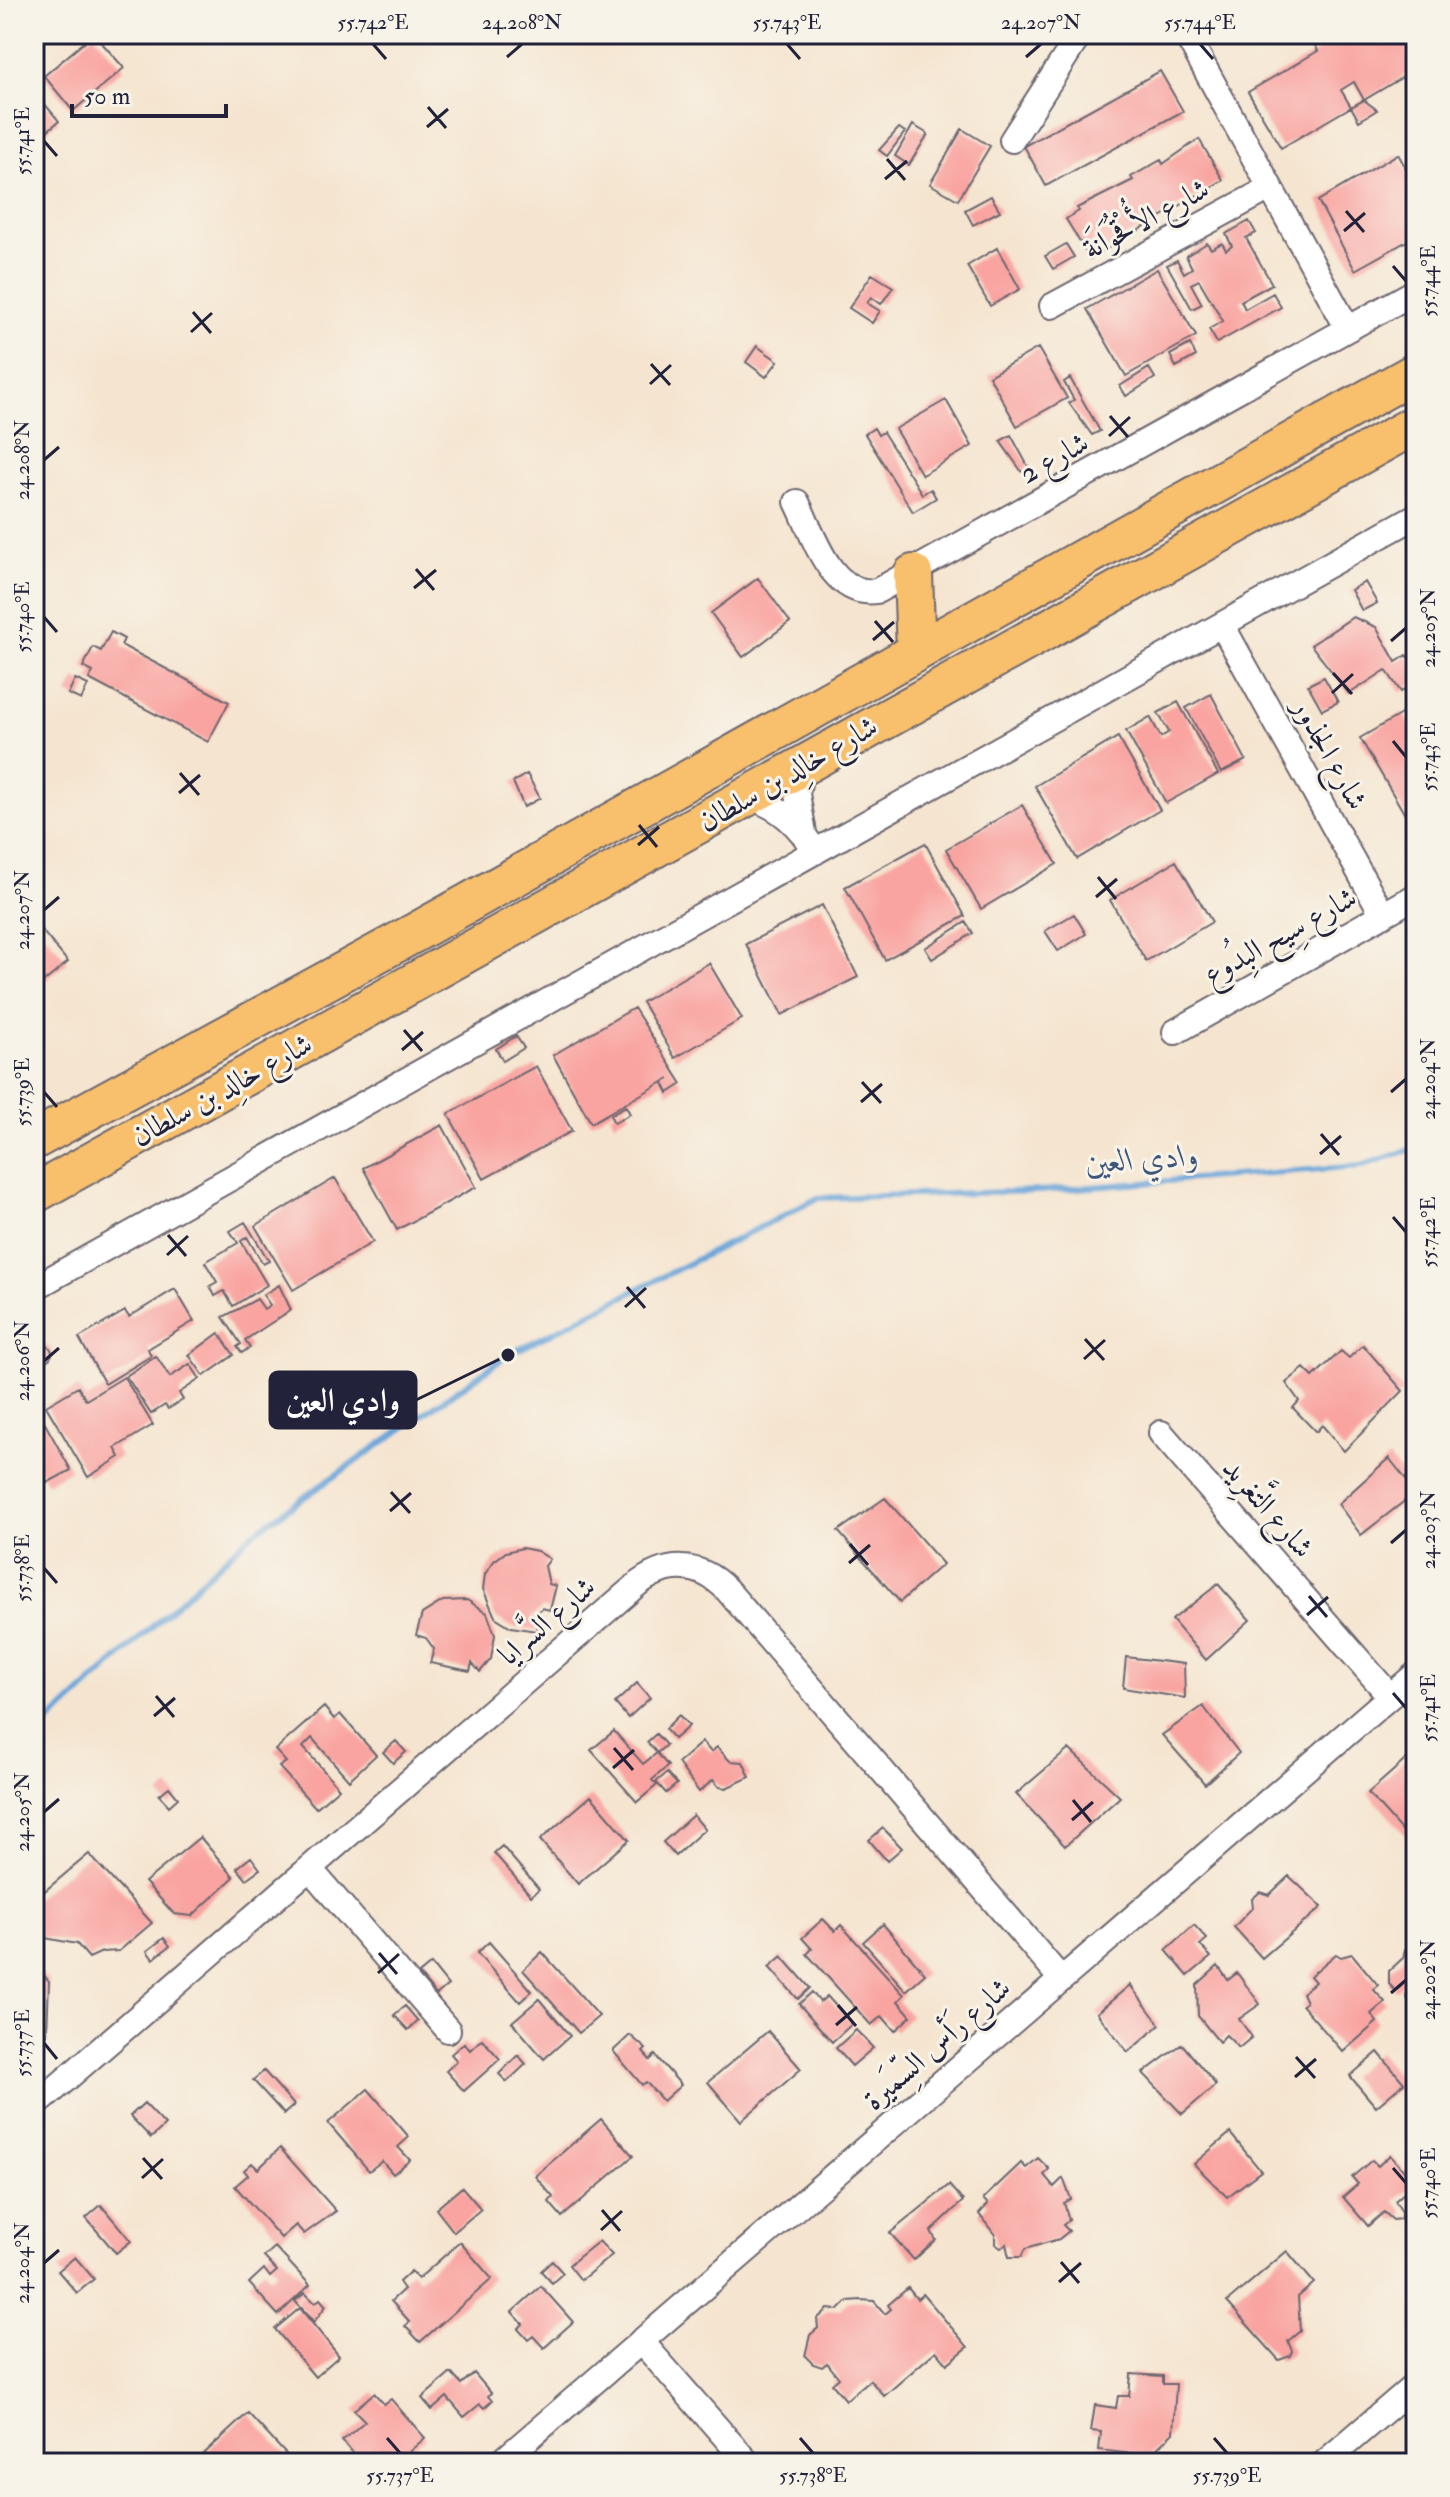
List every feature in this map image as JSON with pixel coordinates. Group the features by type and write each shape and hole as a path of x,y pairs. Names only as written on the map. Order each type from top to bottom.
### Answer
{"main road":[{"name":"شارع خالِد بن سلطان","path":"34,1140 263,1018 1416,372"},
{"name":"شارع خالِد بن سلطان","path":"34,1194 1415,425"},
{"path":"913,574 916,652"}],"street":[{"path":"1012,140 1080,34"},
{"path":"1194,37 1270,188 1348,329"},
{"name":"شارع الأُقْحُوَانَة","path":"1052,306 1270,188"},
{"name":"شارع 2","path":"797,502 835,576 849,588 877,591 913,574 1416,291"},
{"path":"34,1288 810,844 1222,625 1416,516"},
{"name":"شارع الجذور","path":"1222,625 1383,915"},
{"path":"802,767 797,794 810,844"},
{"path":"749,797 786,815 810,844"},
{"name":"شارع سِيح البِدُوع","path":"1175,1032 1416,896"},
{"name":"شارع التَّغرِيد","path":"1161,1433 1390,1696"},
{"name":"شارع السَّرايا","path":"34,2107 311,1870 644,1578 668,1568 681,1567 707,1574 727,1590 1061,1979"},
{"name":"شارع رَأس السِّمَيرة","path":"500,2463 1416,1674"},
{"path":"311,1870 448,2030"},
{"path":"641,2341 748,2463"},
{"path":"1324,2463 1416,2384"}],"building":[{"path":"94,34 124,68 73,111 44,76"},
{"path":"1323,34 1331,43 1346,34 1414,34 1416,69 1364,100 1354,82 1341,90 1351,107 1281,148 1248,92 1318,51 1312,40"},
{"path":"1160,71 1183,111 1046,186 1024,146"},
{"path":"34,91 59,121 34,142"},
{"path":"1364,100 1377,110 1359,121 1351,107"},
{"path":"913,125 928,134 909,165 895,156"},
{"path":"899,128 905,132 887,156 879,150"},
{"path":"962,129 990,146 958,200 930,184"},
{"path":"1199,139 1223,180 1090,259 1066,219 1079,211 1077,208 1133,180 1131,177 1161,160 1163,164"},
{"path":"1398,154 1416,186 1416,236 1355,270 1318,201"},
{"path":"991,196 1000,211 973,225 965,210"},
{"path":"1249,221 1256,233 1246,238 1272,284 1241,301 1245,309 1273,293 1281,307 1217,343 1209,329 1223,321 1199,280 1191,284 1202,304 1192,309 1167,265 1177,260 1184,273 1192,268 1186,256 1207,243 1211,249 1222,243 1226,250 1232,246 1226,234"},
{"path":"1066,244 1074,257 1053,269 1045,256"},
{"path":"997,248 1020,289 990,306 967,266"},
{"path":"1157,269 1196,336 1126,376 1087,309"},
{"path":"872,274 893,287 881,304 871,297 867,303 880,311 872,323 849,308"},
{"path":"1190,344 1196,356 1176,367 1170,355"},
{"path":"757,346 778,361 766,377 746,362"},
{"path":"1038,348 1067,398 1017,426 989,376"},
{"path":"1149,368 1155,378 1126,396 1120,386"},
{"path":"1070,378 1100,431 1092,435 1069,403 1074,400 1064,382"},
{"path":"946,400 972,446 922,475 895,429"},
{"path":"874,428 878,435 883,432 922,494 931,489 936,498 913,512 865,434"},
{"path":"1011,435 1029,468 1022,472 1000,441"},
{"path":"758,578 790,622 743,657 711,613"},
{"path":"1365,582 1377,603 1362,611 1351,590"},
{"path":"1353,617 1376,627 1396,662 1407,655 1416,668 1416,681 1401,692 1386,670 1349,694 1311,645"},
{"path":"111,632 124,639 121,645 229,702 208,742 89,679 93,672 83,667 93,647 101,651"},
{"path":"1324,677 1338,702 1322,710 1308,685"},
{"path":"75,679 88,685 81,700 68,694"},
{"path":"1211,694 1246,760 1221,773 1186,708"},
{"path":"1178,702 1218,774 1166,803 1126,731 1150,717 1161,737 1169,732 1158,713"},
{"path":"1403,713 1416,734 1416,812 1407,818 1360,738"},
{"path":"1118,737 1160,810 1077,859 1035,786"},
{"path":"527,774 540,798 524,807 513,782"},
{"path":"1022,805 1057,864 981,909 946,849"},
{"path":"925,843 965,916 885,960 845,887"},
{"path":"1176,861 1212,922 1146,961 1110,900"},
{"path":"822,905 858,977 782,1015 746,944"},
{"path":"1074,914 1086,934 1058,951 1045,931"},
{"path":"34,921 68,962 34,990"},
{"path":"966,922 973,933 932,959 925,948"},
{"path":"709,963 742,1019 675,1058 642,1002"},
{"path":"634,1008 682,1084 668,1093 663,1083 670,1078 591,1123 553,1055"},
{"path":"516,1036 524,1048 503,1061 496,1049"},
{"path":"536,1066 572,1131 484,1179 448,1114"},
{"path":"626,1106 630,1114 614,1123 610,1115"},
{"path":"442,1125 476,1187 397,1230 363,1168"},
{"path":"335,1178 373,1242 293,1290 255,1226"},
{"path":"245,1222 269,1261 263,1264 247,1237 241,1241 267,1285 233,1306 224,1291 215,1296 210,1286 217,1282 205,1262 238,1243 230,1231"},
{"path":"279,1285 291,1310 245,1340 250,1347 242,1353 237,1347 241,1344 223,1317 257,1299 264,1309 270,1305 263,1295"},
{"path":"175,1289 194,1321 148,1349 151,1356 105,1384 79,1338 125,1311 129,1317"},
{"path":"219,1333 234,1355 204,1376 189,1355"},
{"path":"44,1345 50,1347 50,1359 44,1361 38,1359 36,1353 38,1347"},
{"path":"1363,1345 1403,1391 1344,1451 1322,1425 1316,1432 1293,1408 1299,1401 1286,1383 1304,1368 1313,1377 1341,1351 1349,1358"},
{"path":"156,1356 170,1377 190,1364 200,1379 179,1393 183,1400 168,1409 165,1405 151,1414 126,1376"},
{"path":"124,1377 153,1425 115,1448 120,1457 88,1477 46,1406 78,1387 86,1400"},
{"path":"34,1404 71,1470 47,1483 34,1460"},
{"path":"1389,1458 1416,1492 1361,1535 1338,1504"},
{"path":"885,1498 943,1564 900,1602 838,1531"},
{"path":"522,1548 537,1551 550,1559 545,1566 549,1584 556,1586 550,1610 542,1608 531,1618 540,1620 536,1631 511,1627 495,1617 483,1589 485,1574 494,1561 506,1552"},
{"path":"1218,1584 1250,1620 1206,1660 1172,1620"},
{"path":"467,1600 487,1613 495,1635 491,1659 480,1672 472,1663 470,1671 430,1663 434,1649 426,1638 416,1635 422,1614 443,1601"},
{"path":"1126,1657 1184,1664 1185,1698 1123,1688"},
{"path":"637,1683 650,1698 628,1718 615,1703"},
{"path":"1203,1706 1239,1753 1205,1784 1162,1735"},
{"path":"324,1707 334,1719 340,1714 376,1755 349,1780 312,1738 303,1747 339,1788 316,1808 279,1767 286,1762 275,1750"},
{"path":"679,1715 689,1726 674,1739 665,1729"},
{"path":"614,1731 643,1764 657,1753 668,1766 652,1780 657,1785 637,1802 591,1750"},
{"path":"656,1734 666,1745 657,1753 647,1742"},
{"path":"396,1741 406,1752 393,1763 383,1752"},
{"path":"702,1742 711,1752 717,1747 730,1761 743,1762 750,1777 726,1788 719,1787 713,1780 699,1792 678,1763"},
{"path":"1069,1749 1120,1797 1065,1846 1016,1794"},
{"path":"1411,1755 1416,1761 1416,1835 1410,1840 1368,1793"},
{"path":"667,1773 677,1784 666,1793 656,1782"},
{"path":"169,1787 178,1798 169,1806 159,1795"},
{"path":"591,1796 629,1840 578,1884 540,1840"},
{"path":"693,1815 705,1829 675,1856 663,1842"},
{"path":"883,1828 902,1848 887,1861 869,1840"},
{"path":"200,1837 234,1877 192,1916 174,1914 145,1882"},
{"path":"502,1846 539,1889 531,1896 494,1853"},
{"path":"89,1854 152,1923 119,1951 102,1952 89,1958 77,1944 34,1936 34,1900"},
{"path":"251,1857 260,1869 246,1879 237,1868"},
{"path":"1289,1876 1322,1907 1262,1958 1234,1927 1253,1907 1252,1899 1260,1892 1269,1895"},
{"path":"823,1919 835,1931 841,1925 904,1995 898,2001 911,2016 895,2031 882,2016 871,2025 807,1954 812,1949 802,1938"},
{"path":"883,1924 925,1974 906,1991 863,1942"},
{"path":"1194,1925 1207,1939 1200,1945 1211,1957 1188,1976 1166,1950"},
{"path":"164,1938 170,1946 153,1959 147,1951"},
{"path":"489,1942 532,1991 520,2002 477,1953"},
{"path":"1416,1947 1416,1981 1411,1976 1396,1991 1389,1984 1389,1971 1403,1958 1405,1949"},
{"path":"542,1952 599,2016 579,2033 523,1970"},
{"path":"1336,1954 1341,1957 1352,1954 1378,1985 1373,1989 1385,2002 1371,2014 1377,2022 1343,2052 1302,2005 1306,2002 1302,1993 1315,1982 1310,1976"},
{"path":"782,1956 810,1988 798,1999 769,1967"},
{"path":"34,1964 49,1981 47,2034 34,2046"},
{"path":"431,1964 448,1985 436,1995 419,1974"},
{"path":"1218,1966 1228,1980 1237,1973 1260,2004 1239,2019 1252,2037 1239,2048 1226,2035 1219,2042 1198,2016 1197,1985"},
{"path":"1416,1984 1416,2006 1411,2006 1406,1996"},
{"path":"1130,1985 1160,2025 1128,2052 1097,2013"},
{"path":"812,1992 820,2002 827,1996 852,2024 832,2042 799,2004"},
{"path":"539,1999 570,2036 544,2059 512,2022"},
{"path":"405,2006 418,2021 408,2030 394,2015"},
{"path":"856,2030 873,2048 852,2066 836,2048"},
{"path":"768,2031 801,2069 741,2121 708,2082"},
{"path":"630,2035 646,2049 643,2052 650,2060 655,2055 681,2085 663,2101 646,2082 642,2085 613,2051"},
{"path":"482,2039 500,2059 464,2091 446,2071 457,2061 451,2054 464,2043 470,2050"},
{"path":"1182,2044 1216,2085 1182,2114 1143,2073"},
{"path":"1378,2052 1404,2083 1376,2107 1350,2076"},
{"path":"518,2055 526,2064 507,2082 499,2074"},
{"path":"264,2071 294,2105 284,2114 253,2080"},
{"path":"368,2089 409,2137 398,2147 410,2160 393,2174 382,2161 369,2171 328,2123"},
{"path":"144,2103 165,2125 151,2138 130,2116"},
{"path":"601,2119 633,2156 562,2217 549,2202 553,2197 535,2176"},
{"path":"1230,2133 1261,2171 1227,2197 1194,2164"},
{"path":"280,2148 336,2211 304,2234 296,2225 281,2238 235,2186 248,2175 244,2170 252,2163 258,2169"},
{"path":"1390,2155 1415,2183 1395,2201 1402,2212 1400,2219 1393,2220 1384,2212 1368,2226 1343,2197 1358,2184 1352,2177 1372,2160 1378,2166"},
{"path":"1038,2158 1049,2169 1044,2175 1054,2187 1063,2178 1071,2199 1064,2203 1069,2220 1063,2225 1069,2231 1059,2239 1025,2249 1021,2257 1009,2257 1006,2244 1001,2248 995,2244 995,2235 979,2214 988,2204 983,2199 1021,2163 1026,2168"},
{"path":"949,2185 963,2201 931,2231 936,2240 914,2260 890,2233"},
{"path":"462,2187 481,2209 454,2232 436,2209"},
{"path":"101,2205 131,2241 116,2253 86,2218"},
{"path":"599,2241 612,2255 581,2280 569,2265"},
{"path":"460,2242 492,2279 420,2342 405,2326 410,2322 391,2301 404,2289 399,2282 411,2271 418,2279"},
{"path":"275,2247 310,2285 278,2315 249,2283 264,2269 270,2277 277,2271 264,2257"},
{"path":"1287,2251 1314,2283 1298,2297 1300,2331 1288,2341 1292,2351 1290,2356 1279,2360 1227,2302"},
{"path":"75,2257 94,2279 77,2293 58,2271"},
{"path":"552,2261 563,2273 552,2283 541,2271"},
{"path":"541,2286 573,2322 544,2348 533,2336 528,2340 518,2329 523,2324 512,2312"},
{"path":"908,2288 917,2299 923,2294 968,2347 947,2364 936,2351 884,2396 870,2380 846,2400 832,2384 839,2378 827,2363 822,2367 805,2356 810,2335 818,2328 817,2319 828,2309 839,2310 848,2301 861,2300 874,2301 885,2314 891,2309 888,2305"},
{"path":"305,2293 315,2303 320,2299 326,2306 314,2322 295,2301"},
{"path":"300,2308 339,2356 315,2377 275,2329"},
{"path":"451,2373 461,2384 474,2373 491,2393 488,2396 492,2401 484,2408 480,2404 464,2417 447,2397 432,2410 422,2398"},
{"path":"1131,2374 1163,2376 1163,2384 1176,2384 1173,2433 1149,2456 1099,2450 1101,2432 1091,2431 1095,2405 1116,2408 1118,2396 1129,2396"},
{"path":"374,2393 384,2404 391,2399 425,2438 396,2463 361,2463 342,2441 365,2421 354,2410"},
{"path":"248,2413 294,2463 194,2463"}],"waterway":[{"name":"وادي العين","path":"34,1736 253,1533 508,1355 818,1198 1040,1191 1360,1166 1416,1148"}],"place":[{"name":"وادي العين","path":"508,1355"}]}
